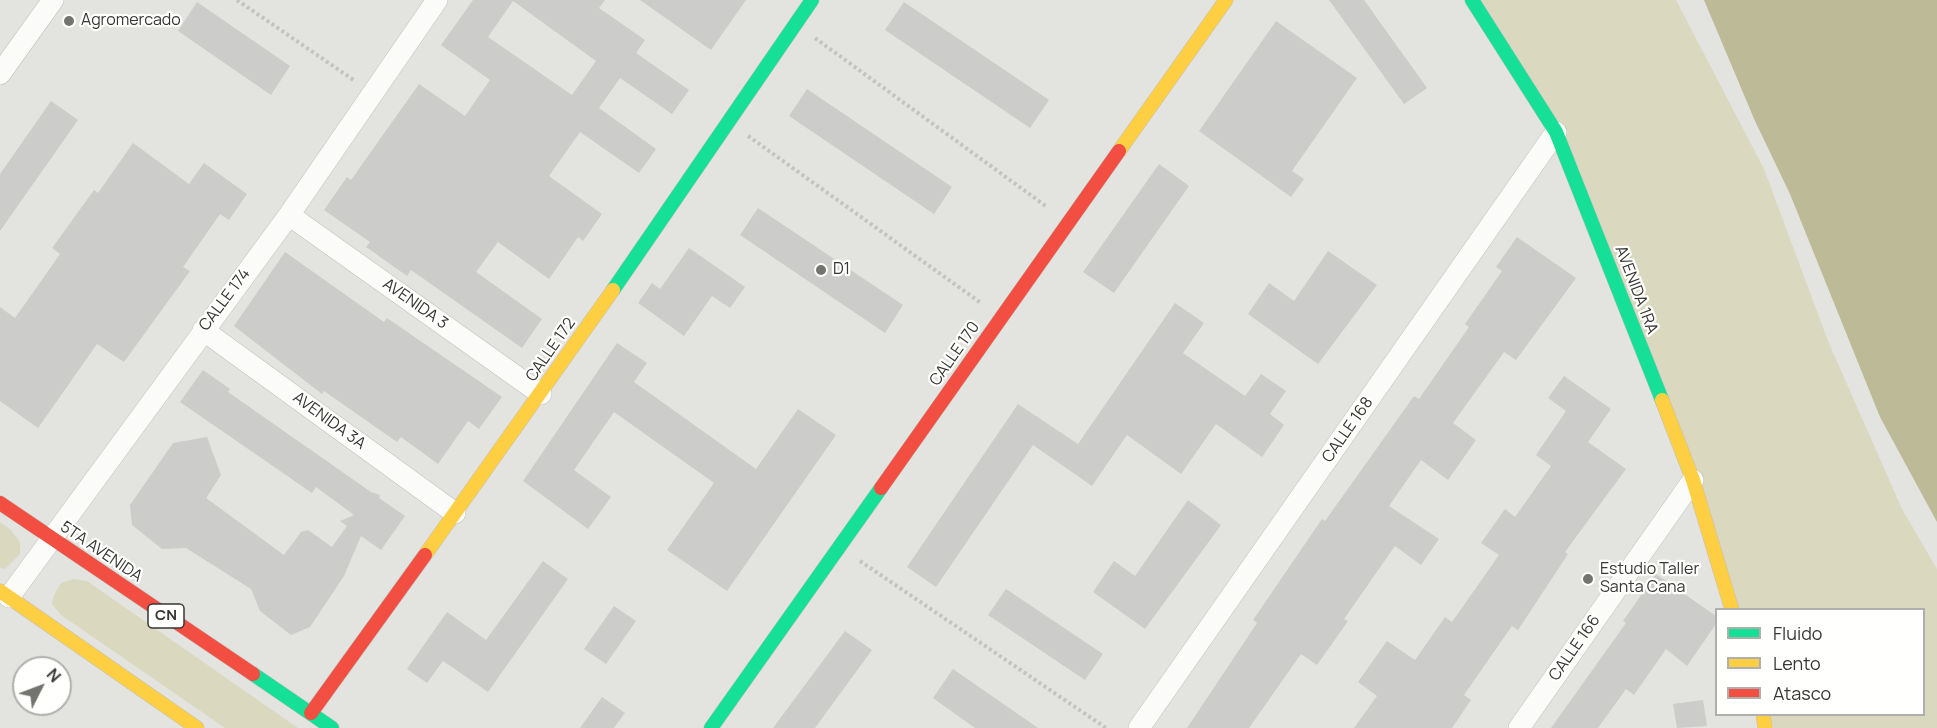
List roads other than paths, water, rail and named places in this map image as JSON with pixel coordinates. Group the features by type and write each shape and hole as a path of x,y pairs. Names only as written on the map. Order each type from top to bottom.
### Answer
{"main road":[{"name":"CALLE 172","path":"311,713 541,394 812,0"},
{"name":"CALLE 170","path":"711,728 1226,0"},
{"name":"AVENIDA 1RA","path":"1472,0 1556,132 1693,480 1732,608"},
{"name":"5TA AVENIDA","path":"0,503 332,728"},
{"path":"4,594 197,728"}],"street":[{"path":"0,74 53,0"},
{"name":"CALLE 174","path":"4,594 50,538 289,215 436,0"},
{"name":"CALLE 168","path":"1139,728 1556,132"},
{"name":"AVENIDA 3","path":"289,215 541,394"},
{"name":"AVENIDA 3A","path":"203,330 455,513"},
{"name":"CALLE 166","path":"1519,728 1693,480"}],"place":[{"name":"Agromercado","path":"69,21"},
{"name":"D1","path":"821,270"},
{"name":"Estudio Taller Santa Cana","path":"1588,579"}]}
